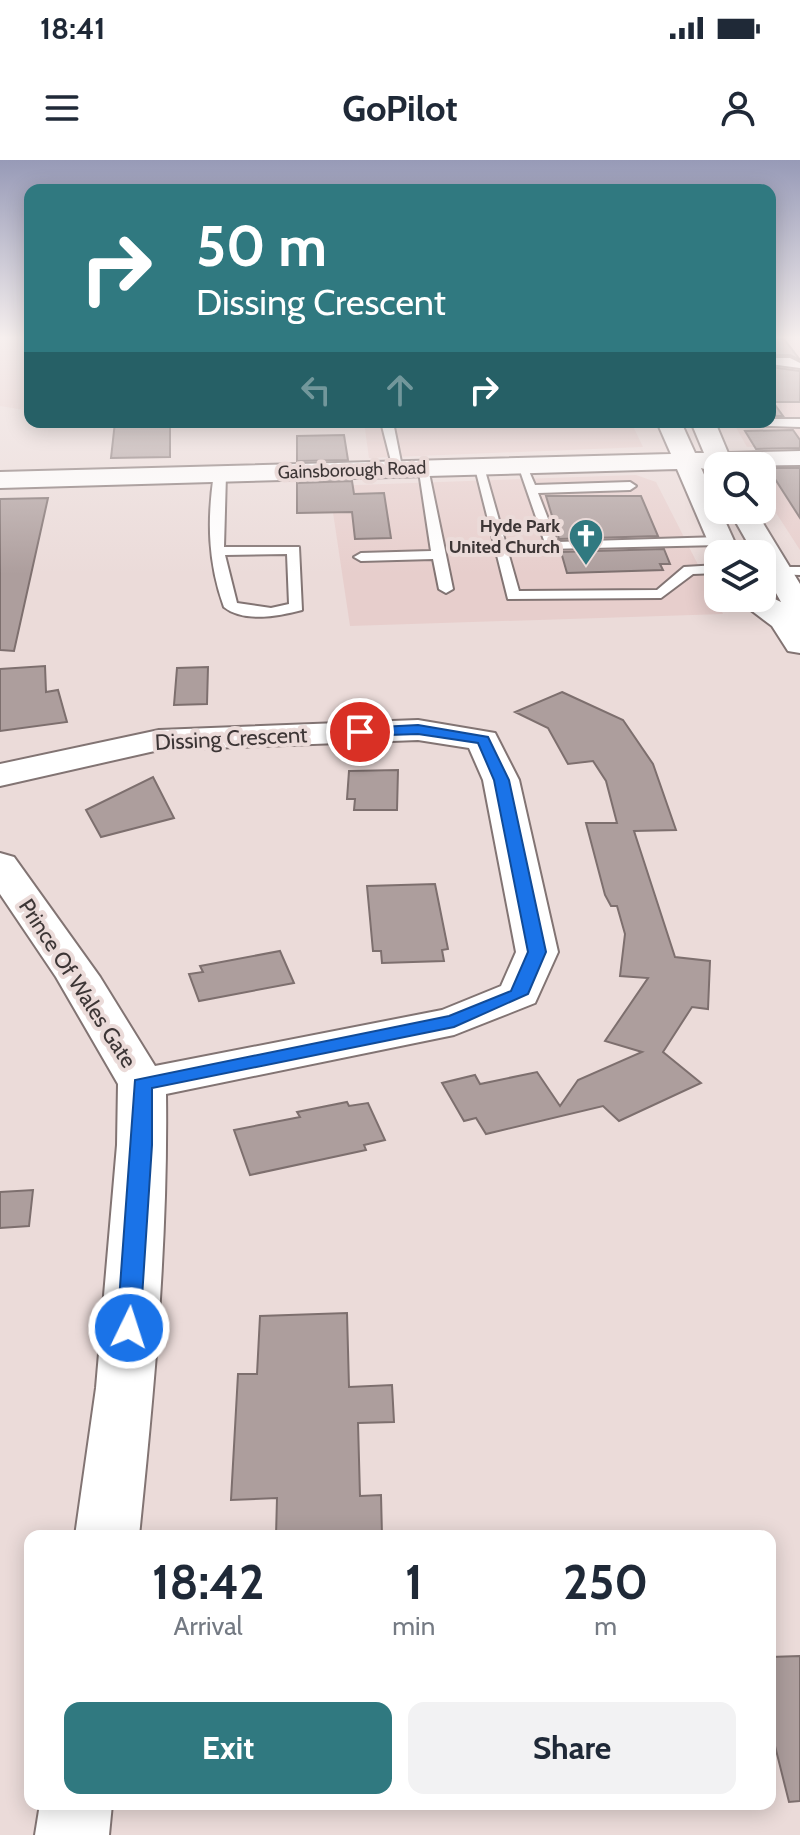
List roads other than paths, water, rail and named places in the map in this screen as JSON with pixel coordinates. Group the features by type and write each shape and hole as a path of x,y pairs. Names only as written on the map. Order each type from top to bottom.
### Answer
{"main road":[{"path":"671,428 719,540"},
{"path":"705,428 715,452"},
{"name":"Gainsborough Road","path":"776,460 800,458"},
{"name":"Gainsborough Road","path":"0,480 704,462"},
{"path":"753,524 789,571 794,619"},
{"name":"Dissing Crescent","path":"0,775 159,740 418,730 483,740 501,780 537,952 519,994 454,1021 142,1084"},
{"name":"Prince Of Wales Gate","path":"0,865 78,977 142,1084 142,1145 125,1388 108,1530"},
{"path":"72,1835 75,1810"}],"lane":[{"path":"776,424 798,426"},
{"path":"390,428 410,469 440,555 446,589"},
{"path":"521,465 552,546 704,548"},
{"path":"478,467 513,596 661,594 689,570 704,569"},
{"path":"218,551 294,550 297,607 271,613 231,607 223,589 218,551 220,474"},
{"path":"532,489 630,486"},
{"path":"361,557 440,555"}],"place":[{"name":"Hyde Park United Church","path":"586,567"}]}
